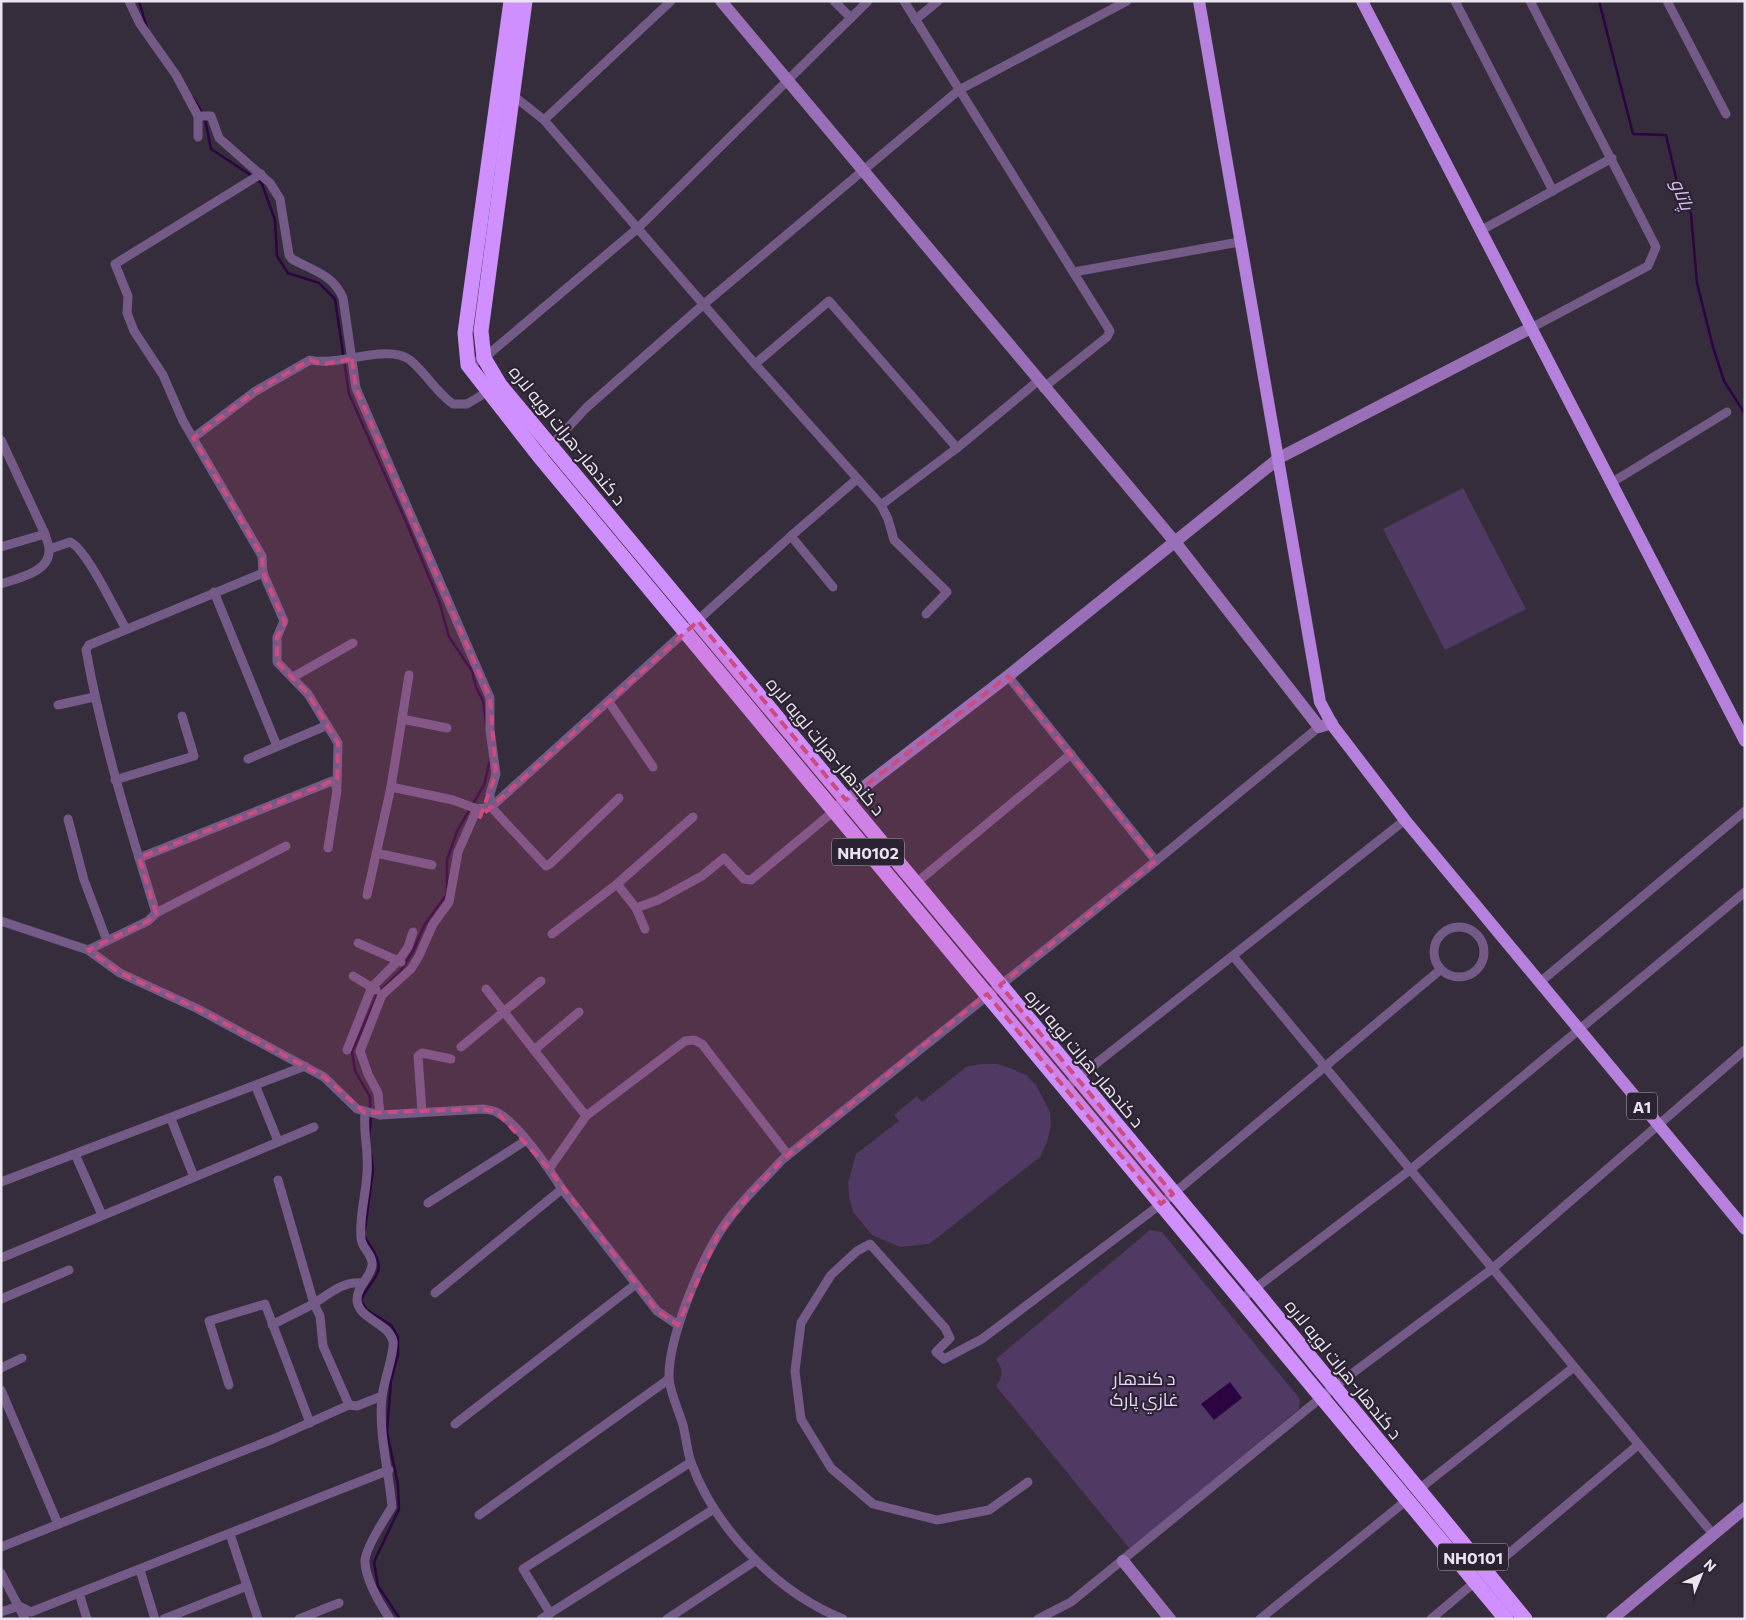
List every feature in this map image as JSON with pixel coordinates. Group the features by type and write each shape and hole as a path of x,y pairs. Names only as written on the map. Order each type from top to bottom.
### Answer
{"highway":[{"name":"د کندهار-هرات لويه لاره","path":"511,1 508,92 481,331 484,358 500,385 1334,1387 1481,1577 1506,1619"},
{"name":"د کندهار-هرات لويه لاره","path":"525,1 465,333 468,365 487,392 539,456 1322,1398 1416,1495"},
{"name":"د کندهار-هرات لويه لاره","path":"1481,1577 1525,1619"}],"main road":[{"path":"1199,1 1239,242 1279,458 1320,702 1332,723 1405,820 1539,983"},
{"path":"1362,1 1745,741"},
{"name":"A1","path":"1539,983 1745,1229"}],"street":[{"path":"129,1 140,24 203,116 198,137"},
{"path":"544,120 671,1"},
{"path":"720,1 1175,542 1319,727"},
{"path":"834,1 850,18"},
{"path":"468,365 484,358 638,228 868,1"},
{"path":"881,505 1107,336 1110,331 904,1"},
{"path":"915,20 938,1"},
{"path":"539,456 551,446 586,408 704,304 959,90 1127,1"},
{"path":"1455,1 1554,191"},
{"path":"636,908 658,900 702,876 724,858 744,879 751,880 846,800 1008,676 1279,458 1648,266 1656,247 1530,1"},
{"path":"1667,1 1726,114"},
{"path":"508,92 544,120 755,364 881,505 888,519 894,540 947,592 926,614"},
{"path":"203,116 212,117 220,138 257,177 270,183 280,199 289,254 292,260 327,276 338,286 342,298 349,360 356,388 490,698 490,730 496,774 490,794 491,807 546,866 619,798"},
{"path":"1480,231 1612,158"},
{"path":"257,177 115,264 128,296 127,312 134,331 163,375 169,394 193,438 262,556 263,573 284,621 276,636 277,662 308,694 338,743 337,786 328,848"},
{"path":"1074,272 1239,242"},
{"path":"755,364 828,300 957,448"},
{"path":"193,438 254,392 310,360 323,364 379,355 403,357 410,360 433,387 453,404 467,404 487,392"},
{"path":"1611,483 1727,412"},
{"path":"1,440 45,534 50,550 48,559 40,568 28,575 1,584"},
{"path":"390,787 453,800 477,810 491,807 791,536 857,479"},
{"path":"1,547 45,534"},
{"path":"791,536 834,587"},
{"path":"50,550 70,542 76,544 89,562 126,629"},
{"path":"156,913 115,780 94,697 86,650 89,645 263,573"},
{"path":"214,592 277,746"},
{"path":"293,677 353,643"},
{"path":"367,895 390,787 409,675"},
{"path":"1008,676 1156,861"},
{"path":"58,705 94,697"},
{"path":"608,702 653,767"},
{"path":"115,780 194,756 182,716"},
{"path":"402,719 447,728"},
{"path":"843,1619 823,1611 787,1587 755,1561 714,1509 691,1462 685,1432 669,1379 678,1325 718,1235 751,1193 788,1155 987,994 1156,861 1319,727 1332,723"},
{"path":"248,759 323,726"},
{"path":"916,883 1071,754"},
{"path":"139,858 332,781 337,786"},
{"path":"378,1115 378,1093 368,1074 360,1051 382,995 411,969 433,924 449,902 458,852 477,810"},
{"path":"1539,983 1745,811"},
{"path":"552,934 617,884 694,817"},
{"path":"68,819 84,880 107,941"},
{"path":"1065,1088 1405,820"},
{"path":"88,950 148,921 156,913 286,846"},
{"path":"376,853 432,865"},
{"path":"617,884 636,908 645,929"},
{"path":"1240,1300 1410,1170 1745,892"},
{"path":"1,921 88,950 120,973 198,1009 324,1077 357,1109 366,1113 378,1115 483,1108 497,1112 510,1121 549,1169 562,1190 657,1311 678,1325"},
{"path":"1478,935 1491,924"},
{"path":"1464,928 1478,935 1484,952 1479,968 1472,974 1455,978 1440,970 1433,955 1436,940 1442,934 1448,929 1464,928"},
{"path":"347,1050 372,987 399,960 408,947 413,932"},
{"path":"358,943 399,960 411,969"},
{"path":"1233,956 1713,1534"},
{"path":"1028,1482 989,1510 937,1520 873,1504 831,1468 801,1419 795,1371 801,1323 831,1275 857,1251 870,1244 945,1328 950,1338 936,1352 944,1359 982,1339 1161,1204 1440,970"},
{"path":"353,976 382,995"},
{"path":"461,1047 505,1013 541,981"},
{"path":"486,989 586,1116"},
{"path":"534,1050 579,1012"},
{"path":"549,1169 586,1116 685,1041 694,1040 702,1044 788,1155"},
{"path":"1038,1619 1072,1602 1334,1387 1492,1269 1745,1050"},
{"path":"422,1112 418,1056 422,1053 451,1058"},
{"path":"1,1182 171,1119 305,1066"},
{"path":"256,1086 278,1141"},
{"path":"366,1113 364,1128 367,1172 360,1222 360,1241 372,1259 372,1267 361,1283 357,1300 362,1311 388,1329 393,1343 382,1396 382,1431 392,1507 377,1530 365,1561 377,1601 390,1619"},
{"path":"171,1119 194,1177"},
{"path":"1,1258 314,1127"},
{"path":"428,1203 525,1141"},
{"path":"75,1154 102,1215"},
{"path":"278,1180 314,1304 320,1316 323,1346 348,1405"},
{"path":"435,1292 562,1190"},
{"path":"1,1299 69,1270"},
{"path":"272,1325 314,1304 328,1292 355,1282 361,1283"},
{"path":"455,1424 636,1284"},
{"path":"229,1385 209,1321 263,1304 266,1306 310,1423"},
{"path":"1,1368 22,1358"},
{"path":"1260,1619 1574,1368"},
{"path":"479,1515 669,1379"},
{"path":"1,1390 58,1524"},
{"path":"1,1547 310,1423 348,1405 357,1406 382,1396"},
{"path":"1431,1619 1638,1445"},
{"path":"550,1613 523,1569 691,1462"},
{"path":"1,1612 19,1606 31,1612 388,1470"},
{"path":"1612,1619 1745,1508"},
{"path":"541,1619 714,1509"},
{"path":"230,1534 258,1619"},
{"path":"667,1619 755,1561"},
{"path":"1123,1561 1170,1619"},
{"path":"140,1570 155,1619"},
{"path":"1,1573 25,1619"},
{"path":"164,1619 247,1586"},
{"path":"79,1593 87,1619"},
{"path":"299,1619 339,1603"}],"highlighted area":[{"path":"352,359 356,388 490,698 496,774 480,817 698,621 846,800 1008,676 1156,861 1000,985 1173,1194 1161,1204 987,994 782,1160 751,1193 718,1235 678,1325 657,1311 549,1169 497,1112 483,1109 365,1113 324,1077 198,1009 120,973 88,950 148,921 156,913 139,858 337,779 338,743 308,694 277,662 277,637 285,623 263,573 262,556 193,438 254,392 310,360 323,364"}],"green space":[{"path":"1463,488 1526,609 1445,650 1383,529"},
{"path":"981,1064 997,1064 1010,1068 1026,1075 1036,1085 1050,1112 1051,1126 1047,1142 1040,1157 929,1244 900,1247 872,1235 853,1212 849,1197 848,1183 856,1154 899,1121 894,1115 917,1096 922,1102 966,1067"},
{"name":"د کندهار غازي پارک","path":"1150,1230 1162,1232 1300,1399 1299,1409 1130,1549 996,1386 1002,1372 996,1359"}],"shaded area":[{"path":"1230,1382 1242,1398 1214,1420 1201,1404"}],"waterway":[{"path":"139,1 147,28"},
{"name":"پاتاو","path":"1599,1 1633,134 1666,135 1677,182 1691,214 1697,283 1713,347 1724,381 1745,414"},
{"path":"193,98 203,114"},
{"path":"205,119 211,149 252,176"},
{"path":"256,179 262,184 275,220 277,256 288,273 319,283 335,299 349,394 439,601 449,637 472,671 476,687 483,701 486,723"},
{"path":"382,989 400,972 413,951 425,924 447,894 447,860 457,831 484,785 490,760"},
{"path":"370,1110 370,1097 355,1071 352,1052 378,993"},
{"path":"369,1137 371,1115"},
{"path":"365,1229 373,1170 371,1155"},
{"path":"365,1237 376,1255 379,1267 376,1277 361,1301 367,1310 391,1325 398,1337 398,1355 391,1381 387,1432 398,1485 399,1509 374,1562 378,1586 400,1619"}]}
